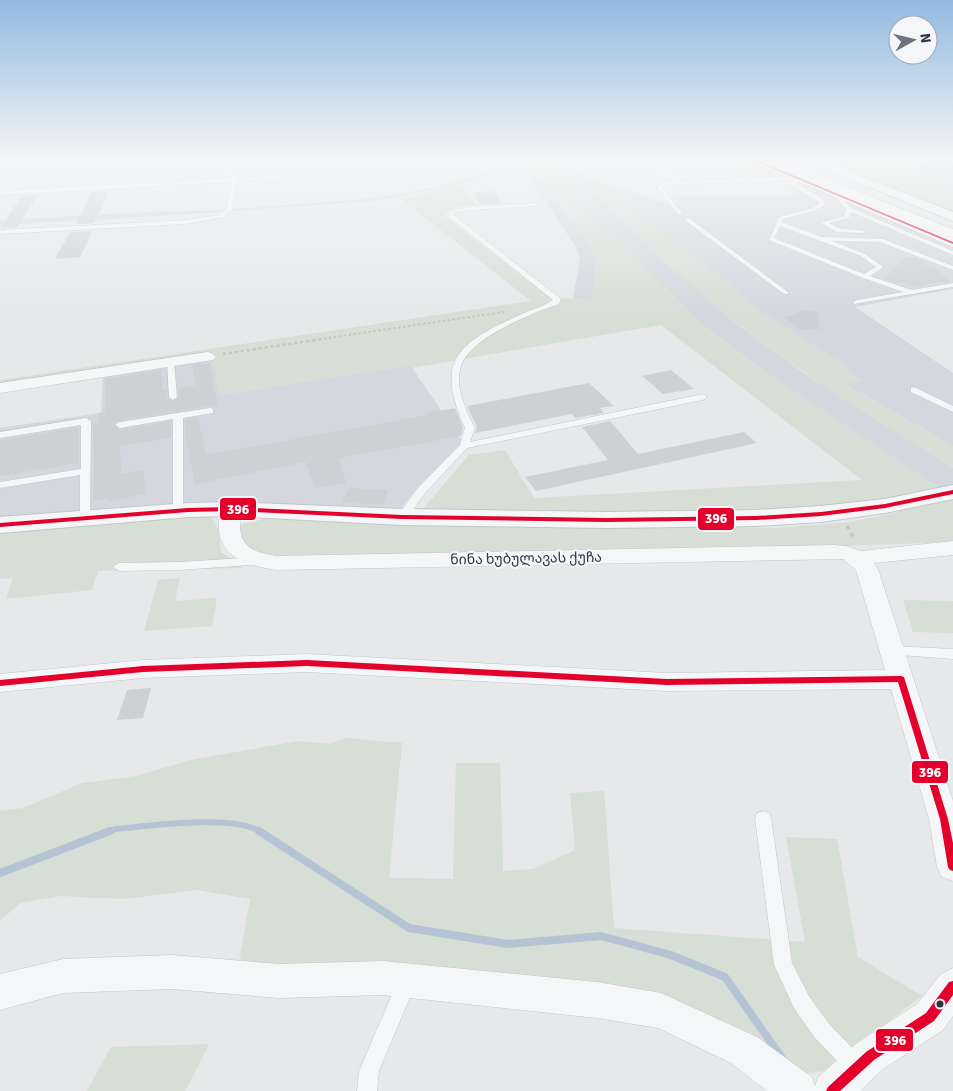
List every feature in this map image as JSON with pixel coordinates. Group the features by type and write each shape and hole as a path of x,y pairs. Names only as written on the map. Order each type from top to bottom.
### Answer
{"highway":[{"path":"897,212 953,234"},
{"path":"922,212 953,224"}],"street":[{"path":"878,212 953,243"},
{"path":"940,212 953,217"},
{"path":"0,388 208,357"},
{"path":"0,525 178,511 230,509 402,517 606,520 756,518 840,512 885,506 953,492"},
{"name":"ნინა ხუბულავას ქუჩა","path":"230,509 230,537 234,545 243,553 258,561 276,563 818,552 844,552 862,558 953,548"},
{"path":"862,558 944,819 953,867"},
{"path":"0,683 143,669 307,663 667,682 901,679"},
{"path":"0,992 63,976 162,972 279,981 383,978 597,1000 661,1011 744,1050 798,1091"},
{"path":"845,1079 870,1056 930,1017 953,986"}],"lane":[{"path":"0,232 205,220 221,216 227,212"},
{"path":"402,517 421,491 464,446 470,428 457,400 455,373 460,357 473,345 494,331 556,302 557,299 465,228 451,216 451,212"},
{"path":"805,212 781,218 772,239 865,277 911,292"},
{"path":"848,212 847,217 824,224 837,230 880,233"},
{"path":"856,212 953,253"},
{"path":"688,220 786,293"},
{"path":"779,223 863,255 880,267 865,277"},
{"path":"889,233 907,233"},
{"path":"821,239 881,240 953,268"},
{"path":"857,302 953,285"},
{"path":"170,362 173,397"},
{"path":"914,390 953,410"},
{"path":"464,446 703,397"},
{"path":"120,425 210,411"},
{"path":"178,416 178,511"},
{"path":"0,435 86,421 85,518"},
{"path":"0,486 85,471"},
{"path":"119,567 180,566 258,561"},
{"path":"892,651 953,654"},
{"path":"763,818 783,965 802,1003 822,1031 845,1079"},
{"path":"367,1091 369,1071 408,981"}],"path":[{"path":"208,357 506,312"},
{"path":"840,512 862,558"}],"shaded area":[{"path":"146,212 219,212 0,225 0,220"},
{"path":"417,212 448,212 443,215 551,298 593,299 596,257 567,212 590,212 700,323 768,374 953,497 953,542 763,549 271,556 253,552 241,543 239,529 243,524 264,519 362,523 776,528 851,522 899,512 885,500 753,516 423,509 469,455 505,450 534,498 862,480 661,325 411,368 410,366 219,395 212,359 0,386 0,380 531,301"},
{"path":"552,212 566,212 596,257 593,300 573,298 580,258 576,247"},
{"path":"590,212 613,212 671,267 741,327 802,372 953,468 953,497 768,374 700,323"},
{"path":"613,212 638,212 735,288 744,300 848,367 844,368 862,380 846,385 953,446 953,468 872,418 767,346 721,310"},
{"path":"627,212 870,212 953,246 953,289 855,307 953,373 953,446 845,384 861,380 843,368 847,367 744,300 735,288"},
{"path":"212,359 220,395 410,365 463,442 414,492 401,509 0,519 0,428 101,413 103,375"},
{"path":"194,516 212,518 219,530 221,552 243,568 98,571 92,590 6,599 13,578 0,579 0,531"},
{"path":"180,578 175,601 217,598 212,626 144,631 158,580"},
{"path":"903,600 953,601 953,633 913,632"},
{"path":"345,738 402,743 389,878 453,879 456,763 500,763 503,871 533,869 575,850 570,793 604,791 614,928 805,942 786,837 837,839 858,957 922,996 823,1071 804,1074 734,1028 377,965 239,963 250,899 196,890 125,899 61,896 20,903 0,921 0,811 23,808 82,783 136,776 191,760 298,741 330,744"},
{"path":"209,1044 185,1091 87,1091 111,1047"}],"building":[{"path":"11,212 27,212 17,227 0,228"},
{"path":"82,212 99,212 94,223 76,224"},
{"path":"91,231 80,257 55,259 69,234 72,232"},
{"path":"909,257 922,260 926,265 938,269 949,282 932,283 916,287 885,279 903,258"},
{"path":"805,310 817,312 820,329 801,330 784,318"},
{"path":"209,363 218,407 210,406 120,420 113,424 120,430 171,421 171,438 120,446 121,474 143,470 146,494 107,501 107,498 94,501 93,424 99,423 98,413 105,412 105,379 161,370 163,390 167,390 167,397 173,402 179,397 178,388 196,385 192,365"},
{"path":"671,370 694,389 663,394 642,376"},
{"path":"589,383 614,406 600,408 604,413 575,418 572,414 475,433 477,427 467,406"},
{"path":"455,408 463,428 461,436 339,458 346,483 314,488 306,462 195,484 185,435 185,420 198,417 206,455 428,415 427,413"},
{"path":"610,421 638,454 744,432 757,443 536,491 525,477 608,460 582,427"},
{"path":"79,427 79,463 0,476 0,440"},
{"path":"349,488 388,490 383,504 342,503"},
{"path":"151,688 143,718 117,720 127,690"}],"waterway":[{"path":"106,832 115,829 212,822 248,827 260,832"},
{"path":"0,873 110,831"},
{"path":"260,832 409,928 508,944 601,936 671,955 725,977 782,1058"}],"transit line":[{"name":"396","path":"878,212 953,243"},
{"name":"396","path":"0,525 188,510 230,509 402,517 606,520 756,518 821,514 885,506 953,492"},
{"name":"396","path":"0,683 143,669 307,663 667,682 901,679"},
{"name":"396","path":"901,679 944,819 953,867"},
{"name":"396","path":"832,1091 870,1056 930,1017 953,986"}]}
